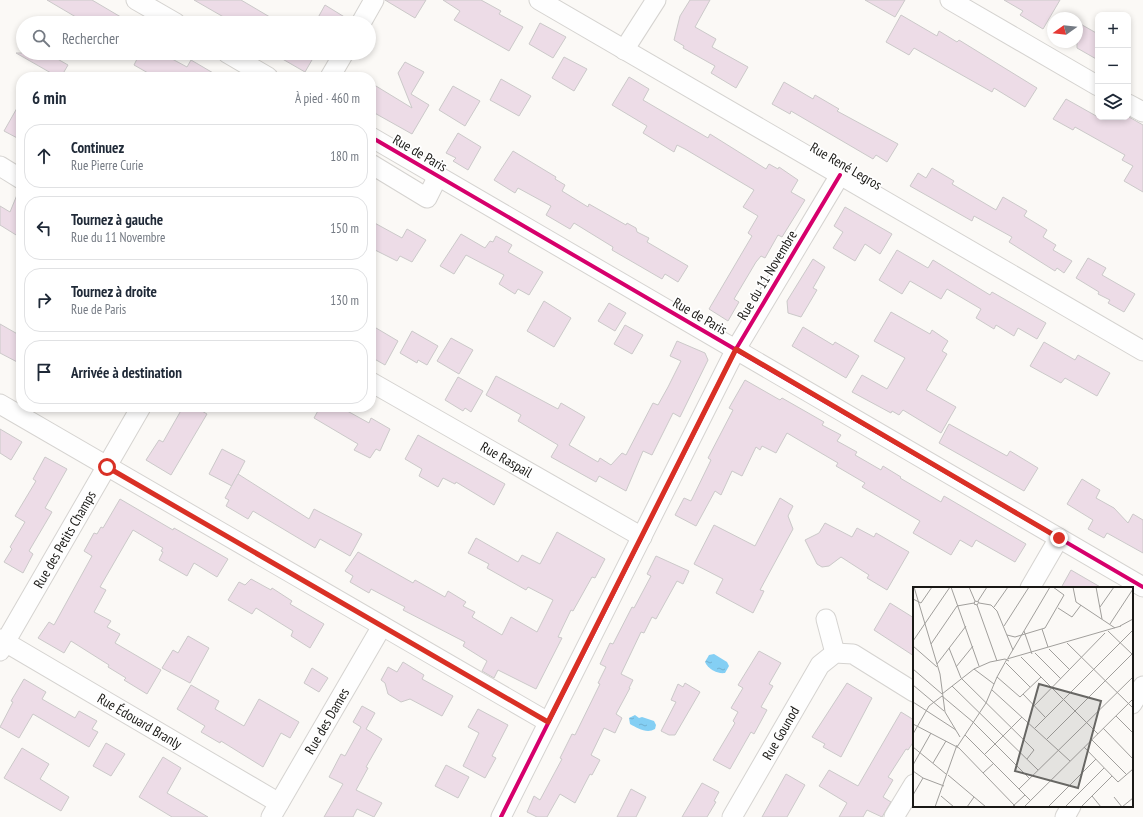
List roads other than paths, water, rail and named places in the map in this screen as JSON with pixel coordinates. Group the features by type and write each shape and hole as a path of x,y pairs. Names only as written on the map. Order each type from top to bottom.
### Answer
{"street":[{"path":"136,0 164,16"},
{"path":"365,16 374,0"},
{"name":"Rue René Legros","path":"538,0 1143,351"},
{"path":"624,50 656,0"},
{"path":"950,0 1095,84"},
{"path":"239,60 259,72"},
{"path":"333,72 340,60"},
{"path":"1131,106 1143,112"},
{"name":"Rue de Paris","path":"376,140 1143,587"},
{"path":"0,166 16,176"},
{"path":"376,167 427,198 438,176"},
{"name":"Rue du 11 Novembre","path":"501,817 736,349 840,175"},
{"name":"Rue Raspail","path":"376,385 642,537"},
{"path":"0,404 548,722"},
{"name":"Rue des Petits Champs","path":"2,644 138,412"},
{"path":"1031,587 1059,538"},
{"path":"826,619 835,653 853,654 913,691"},
{"name":"Rue des Dames","path":"276,810 382,626"},
{"name":"Rue Édouard Branly","path":"2,644 276,810"},
{"name":"Rue Gounod","path":"732,817 820,665 835,653"},
{"path":"1133,702 1143,686"},
{"path":"894,817 913,786"},
{"path":"1065,817 1070,807"}],"water":[{"path":"714,654 727,662 729,666 725,673 716,672 706,665 705,662 709,655"},
{"path":"635,715 639,718 642,717 654,721 656,725 655,729 645,731 630,724 629,718"}]}
